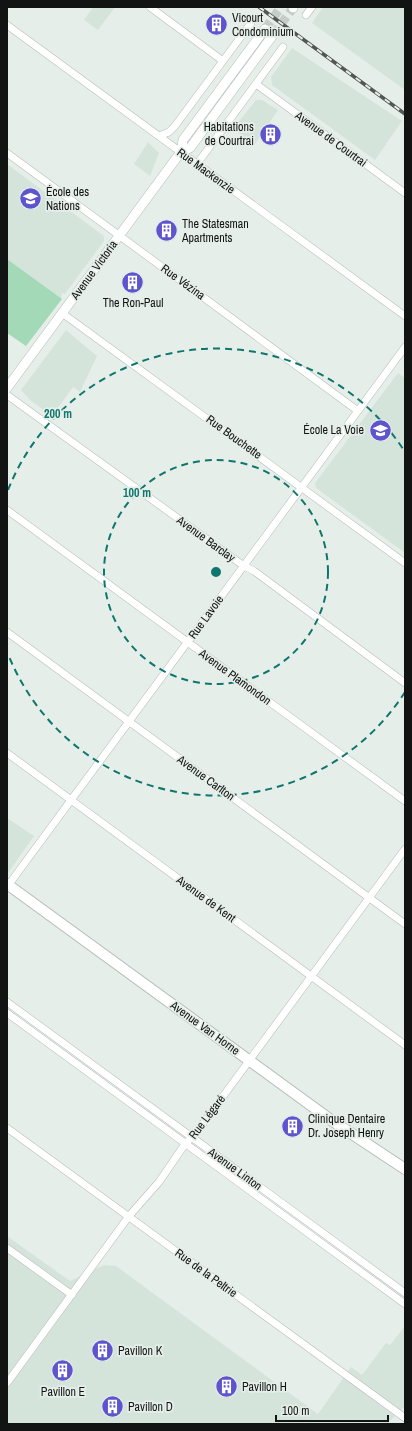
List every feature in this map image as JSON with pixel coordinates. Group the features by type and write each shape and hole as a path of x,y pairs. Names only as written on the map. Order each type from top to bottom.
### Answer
{"main road":[{"name":"Avenue Van Horne","path":"7,885 336,1124 405,1169"}],"street":[{"path":"150,7 223,61"},
{"path":"306,15 312,7"},
{"path":"159,136 169,132 176,126 251,23"},
{"name":"Rue Mackenzie","path":"7,25 405,316"},
{"name":"Avenue Victoria","path":"7,388 181,152 184,140 265,29"},
{"name":"Avenue Victoria","path":"181,152 190,148 273,35"},
{"path":"197,164 283,47"},
{"name":"Avenue de Courtrai","path":"256,84 405,193"},
{"name":"Rue Vézina","path":"7,154 358,412"},
{"name":"Rue Bouchette","path":"62,313 405,563"},
{"name":"Rue Lavoie","path":"7,885 405,348"},
{"name":"Avenue Barclay","path":"7,395 244,566 254,571 405,683"},
{"name":"Avenue Plamondon","path":"7,510 405,801"},
{"name":"Avenue Carlton","path":"7,632 405,924"},
{"name":"Avenue de Kent","path":"7,754 405,1045"},
{"name":"Rue Légaré","path":"7,1383 129,1216 159,1182 185,1144 193,1137 405,849"},
{"name":"Avenue Linton","path":"7,1002 405,1293"},
{"name":"Avenue Linton","path":"7,1013 405,1304"},
{"name":"Rue de la Peltrie","path":"7,1128 405,1418"},
{"path":"7,1248 72,1295"}],"shaded area":[{"path":"93,7 115,7 98,30 84,20"},
{"path":"323,7 405,7 405,90 312,23"},
{"path":"292,48 402,121 375,160 272,85 271,77"},
{"path":"256,100 262,100 278,110 255,144 233,129"},
{"path":"148,142 159,153 150,176 134,164"},
{"name":"École des Nations","path":"7,164 104,236 104,241 65,294 63,293 61,296 62,299 7,259"},
{"path":"66,330 97,356 80,392 73,387 52,416 30,400 21,390"},
{"name":"École La Voie","path":"398,373 405,378 405,553 316,488 315,483"},
{"path":"7,818 34,836 8,873 7,873"},
{"path":"7,1236 70,1281 104,1265 116,1266 318,1414 351,1367 362,1375 386,1343 390,1345 405,1326 405,1406 387,1424 7,1424"}],"green space":[{"path":"7,259 62,299 26,346 7,333"}],"tunnel":[{"path":"265,29 281,7"},
{"path":"273,35 293,8"}],"railway":[{"path":"259,7 405,114"}],"place":[{"name":"Vicourt Condominium","path":"217,25"},
{"name":"Habitations de Courtrai","path":"270,134"},
{"name":"École des Nations","path":"31,199"},
{"name":"The Statesman Apartments","path":"167,231"},
{"name":"The Ron-Paul","path":"133,282"},
{"name":"École La Voie","path":"380,430"},
{"name":"Clinique Dentaire Dr. Joseph Henry","path":"292,1126"},
{"name":"Pavillon K","path":"103,1351"},
{"name":"Pavillon E","path":"63,1371"},
{"name":"Pavillon H","path":"227,1387"},
{"name":"Pavillon D","path":"113,1407"}]}
